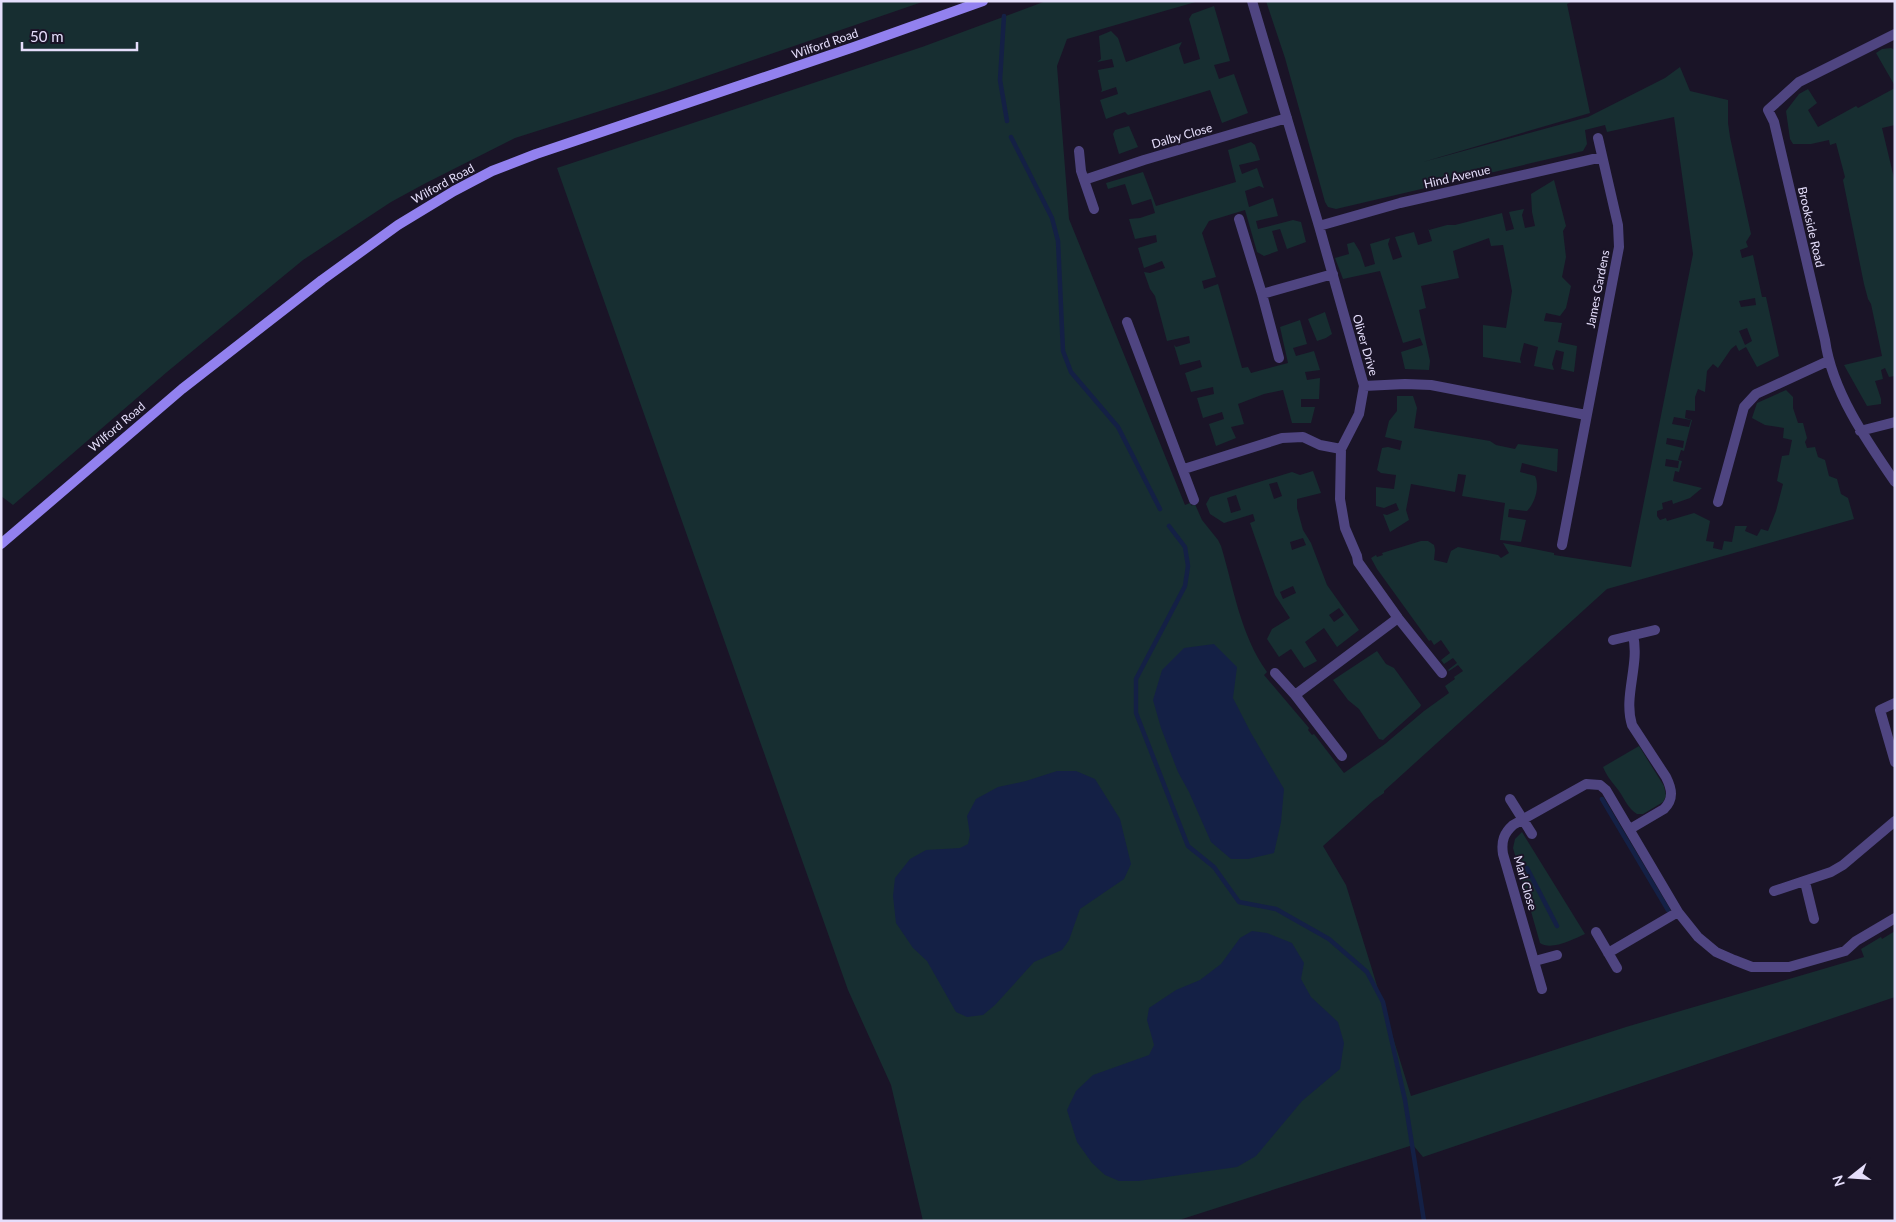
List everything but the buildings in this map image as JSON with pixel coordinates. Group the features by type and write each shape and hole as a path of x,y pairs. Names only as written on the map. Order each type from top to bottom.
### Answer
{"main road":[{"name":"Wilford Road","path":"1,544 167,401 218,360 322,280 398,225 454,191 492,171 536,154 854,47 983,1"}],"street":[{"name":"Oliver Drive","path":"1252,1 1333,274 1364,386 1359,414 1341,448 1340,499 1345,528 1358,562 1398,618 1442,673"},
{"name":"Brookside Road","path":"1895,34 1800,82 1768,110 1774,122 1825,340 1828,361 1860,431 1895,482"},
{"name":"Dalby Close","path":"1084,180 1144,160 1287,118"},
{"name":"James Gardens","path":"1562,545 1619,247 1618,225 1598,138"},
{"path":"1079,151 1084,180 1094,208"},
{"name":"Hind Avenue","path":"1319,226 1400,202 1602,157"},
{"path":"1239,219 1279,358"},
{"path":"1262,294 1333,274"},
{"path":"1127,322 1175,451 1184,469 1194,500"},
{"path":"1718,502 1744,407 1756,394 1828,361"},
{"path":"1364,386 1431,385 1586,415"},
{"path":"1860,431 1895,422"},
{"path":"1184,469 1282,438 1303,437 1320,445 1341,448"},
{"path":"1295,695 1398,618"},
{"path":"1613,640 1655,630"},
{"path":"1633,635 1636,654 1630,719 1666,777 1670,785 1671,795 1668,805 1664,809 1630,829 1678,912 1698,937 1716,952 1752,966 1789,967 1845,951 1856,941 1895,918"},
{"path":"1275,673 1295,695 1342,756"},
{"path":"1895,703 1880,710 1895,762"},
{"name":"Marl Close","path":"1542,989 1502,846 1508,830 1522,819 1579,787 1592,783 1600,785 1606,790 1630,829"},
{"path":"1510,799 1532,834"},
{"path":"1774,891 1831,872 1843,865 1895,821"},
{"path":"1805,882 1814,919"},
{"path":"1608,953 1678,912"},
{"path":"1596,932 1617,968"},
{"path":"1535,961 1557,955"}],"green space":[{"path":"1,1 925,1 663,91 515,138 391,202 303,260 167,372 13,505 1,496"},
{"path":"1046,1 1199,1 1067,39 1057,66 1069,219 1185,505 1190,503 1192,506 1194,502 1202,520 1221,546 1244,627 1267,672 1264,675 1344,773 1385,744 1424,711 1449,693 1445,686 1463,671 1458,665 1448,670 1457,663 1453,658 1444,664 1441,660 1450,653 1441,640 1434,645 1431,640 1429,641 1371,558 1421,541 1428,541 1434,545 1434,560 1447,563 1451,551 1458,547 1498,555 1501,558 1509,553 1503,543 1554,553 1554,555 1631,567 1693,254 1674,117 1607,132 1605,125 1585,130 1587,144 1583,151 1336,209 1328,207 1285,58 1266,1 1573,1 1567,4 1590,113 1423,162 1588,117 1665,78 1680,67 1690,91 1728,100 1730,137 1751,234 1746,242 1748,247 1740,250 1742,258 1753,255 1762,297 1766,297 1779,356 1757,367 1746,347 1739,351 1736,345 1718,368 1713,364 1707,371 1705,392 1698,389 1695,397 1695,411 1686,410 1685,418 1692,420 1684,451 1681,450 1678,460 1682,461 1679,472 1675,471 1673,481 1702,488 1690,498 1673,504 1672,500 1662,503 1663,509 1657,511 1657,516 1660,520 1666,518 1667,521 1694,513 1710,521 1706,541 1714,542 1713,548 1722,550 1724,541 1732,542 1735,526 1747,526 1745,531 1757,536 1761,529 1768,531 1776,511 1783,484 1777,481 1782,456 1789,455 1792,440 1783,438 1784,428 1765,425 1752,418 1757,403 1786,390 1793,397 1793,408 1798,423 1803,423 1807,438 1805,442 1807,448 1815,447 1818,457 1825,460 1829,476 1837,479 1841,494 1848,498 1854,519 1607,589 1384,793 1323,846 1346,885 1411,1096 1626,1027 1864,957 1861,949 1895,931 1895,997 1423,1157 1413,1145 1176,1221 923,1221 891,1085 848,990 557,168 922,47","holes":["1755,298 1756,305 1741,307 1739,301","1747,328 1752,341 1745,345 1739,331","1674,417 1691,420 1689,427 1672,424","1667,438 1684,441 1683,448 1666,444","1666,459 1679,461 1678,468 1665,466"]},
{"path":"1214,6 1230,61 1214,65 1219,79 1234,74 1248,113 1222,123 1210,90 1128,115 1125,112 1106,119 1100,100 1118,94 1116,87 1101,92 1098,70 1114,67 1112,59 1097,62 1101,59 1099,36 1111,31 1118,38 1126,62 1182,42 1179,48 1184,64 1200,59 1189,19 1192,14"},
{"path":"1891,48 1895,50 1895,86 1876,53 1882,49"},
{"path":"1895,88 1895,125 1882,128 1895,182 1895,376 1889,377 1885,368 1881,370 1883,379 1875,381 1881,404 1867,406 1844,365 1882,356 1871,304 1864,284 1843,180 1845,177 1836,143 1830,145 1829,140 1811,144 1793,144 1790,139 1786,111 1799,94 1808,89 1817,103 1808,110 1818,127 1856,106 1858,108"},
{"path":"1129,126 1138,147 1119,154 1113,134 1115,130"},
{"path":"1251,142 1255,145 1260,160 1239,165 1242,174 1257,168 1264,188 1259,186 1245,191 1249,207 1273,198 1278,216 1256,221 1258,229 1293,220 1301,222 1306,242 1287,249 1280,229 1272,231 1278,251 1264,256 1257,252 1245,210 1209,221 1202,233 1216,277 1202,281 1204,289 1218,284 1242,368 1248,367 1251,373 1288,363 1280,327 1300,320 1307,344 1293,348 1296,356 1314,351 1320,370 1305,372 1307,380 1320,378 1319,399 1301,399 1301,407 1315,407 1311,423 1292,423 1283,390 1264,394 1238,404 1244,424 1231,427 1236,438 1216,446 1209,424 1224,419 1222,412 1203,418 1197,398 1214,394 1213,387 1191,392 1185,373 1202,367 1200,360 1180,365 1174,345 1176,347 1190,343 1189,336 1167,341 1155,296 1150,289 1144,272 1150,273 1165,268 1162,261 1144,268 1138,248 1157,242 1156,235 1135,239 1129,219 1155,213 1151,199 1132,205 1125,184 1108,189 1106,183 1143,172 1156,206 1236,182 1228,150"},
{"path":"1554,180 1566,226 1563,231 1566,257 1562,277 1571,286 1566,308 1560,316 1546,313 1544,321 1562,323 1558,342 1577,346 1574,372 1561,369 1564,352 1556,350 1552,364 1554,370 1534,366 1538,347 1524,343 1520,359 1521,363 1483,357 1483,325 1506,328 1512,291 1503,245 1491,246 1489,238 1453,251 1459,278 1421,286 1426,308 1419,310 1430,361 1429,370 1405,369 1401,352 1423,345 1420,338 1403,343 1380,271 1343,279 1335,258 1349,254 1347,244 1354,242 1365,267 1375,264 1370,244 1390,238 1388,244 1393,260 1402,257 1395,237 1414,232 1418,245 1432,241 1428,228 1429,230 1447,225 1455,225 1502,213 1506,231 1514,229 1509,212 1524,209 1522,215 1525,228 1535,226 1531,194"},
{"path":"1325,312 1332,334 1317,341 1308,319"},
{"path":"1397,396 1413,396 1417,408 1414,428 1490,441 1496,445 1515,449 1518,444 1558,449 1557,472 1522,463 1520,472 1535,476 1537,490 1527,511 1509,509 1508,517 1526,520 1521,542 1500,540 1505,503 1462,496 1466,475 1458,474 1455,492 1411,484 1406,510 1409,520 1390,532 1383,514 1387,515 1399,510 1396,503 1384,508 1376,506 1376,487 1394,489 1396,475 1381,473 1377,470 1382,448 1388,447 1400,450 1402,441 1385,437 1389,421 1397,411"},
{"path":"1313,471 1321,493 1297,499 1297,508 1303,530 1311,543 1327,585 1359,630 1337,647 1324,628 1305,642 1317,661 1304,668 1291,649 1279,657 1267,639 1272,629 1290,618 1275,595 1250,523 1255,521 1253,514 1224,523 1210,514 1206,504 1210,497 1292,472 1300,475","holes":["1277,482 1282,496 1274,499 1269,484","1236,495 1241,510 1231,513 1227,498","1303,538 1306,545 1292,550 1290,542","1293,586 1296,593 1283,599 1280,592","1339,608 1344,615 1334,622 1329,615"]},
{"path":"1377,651 1386,664 1394,668 1421,705 1383,740 1379,739 1359,709 1348,700 1333,680"},
{"path":"1639,746 1664,786 1666,796 1663,802 1643,814 1634,812 1608,777 1603,767"},
{"path":"1522,832 1585,934 1556,945 1550,946 1540,943 1513,848 1515,839"}],"water":[{"path":"1214,644 1237,667 1233,698 1284,789 1281,822 1274,853 1248,859 1231,859 1211,842 1178,772 1161,728 1153,700 1162,670 1184,648"},
{"path":"1057,771 1076,771 1095,779 1120,819 1131,864 1124,879 1080,909 1069,940 1062,950 1034,962 995,1005 983,1015 967,1017 956,1012 927,961 913,948 896,923 893,896 895,878 910,859 926,850 960,848 968,844 970,835 967,816 976,799 998,787 1026,781"},
{"path":"1252,931 1267,933 1292,943 1304,963 1301,979 1311,997 1338,1022 1344,1043 1340,1069 1302,1101 1256,1156 1237,1167 1138,1181 1119,1181 1105,1175 1092,1163 1077,1142 1067,1110 1076,1091 1093,1075 1149,1055 1154,1045 1147,1020 1149,1008 1176,990 1200,980 1221,964 1240,938"}],"waterway":[{"path":"1004,16 1000,80 1007,121"},
{"path":"1011,137 1052,218 1058,241 1063,351 1071,372 1118,427 1160,509"},
{"path":"1169,526 1185,547 1188,566 1185,586 1136,679 1136,713 1188,846 1214,867 1239,902 1276,909 1329,939 1367,972 1383,1002 1405,1100 1424,1221"},
{"path":"1602,799 1668,910"},
{"path":"1527,868 1557,926"}]}
